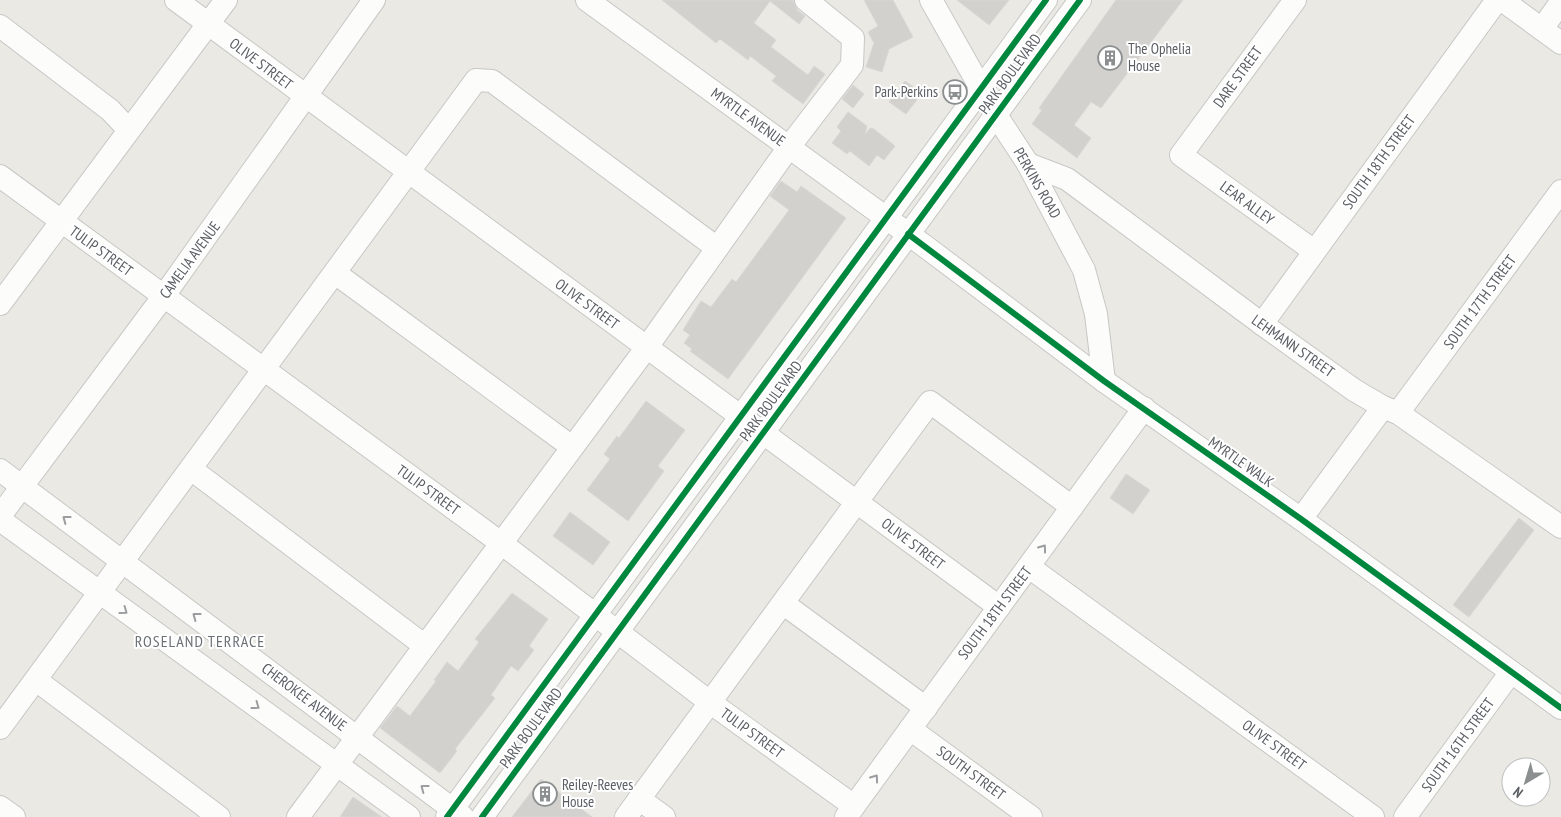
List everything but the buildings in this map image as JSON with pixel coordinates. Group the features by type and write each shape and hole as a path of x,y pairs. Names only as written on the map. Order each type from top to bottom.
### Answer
{"street":[{"name":"OLIVE STREET","path":"176,0 999,607"},
{"path":"0,304 226,0"},
{"name":"CAMELIA AVENUE","path":"0,516 163,297 374,0"},
{"name":"MYRTLE AVENUE","path":"588,0 908,234"},
{"path":"298,817 572,448 789,147 852,66 853,38 806,0"},
{"name":"PERKINS ROAD","path":"931,0 981,90 1028,164 1084,270 1096,314 1104,381"},
{"path":"454,814 595,616 1046,0"},
{"name":"PARK BOULEVARD","path":"482,817 1080,0"},
{"name":"DARE STREET","path":"1181,155 1295,0"},
{"name":"SOUTH 18TH STREET","path":"1262,324 1497,0"},
{"path":"1502,0 1561,43"},
{"path":"1542,29 1561,2"},
{"path":"0,26 110,110 129,130"},
{"path":"0,728 476,80 492,81 717,248"},
{"name":"LEAR ALLEY","path":"1181,155 1314,251"},
{"name":"LEHMANN STREET","path":"1028,164 1066,179 1354,390 1390,410 1561,526"},
{"name":"TULIP STREET","path":"0,176 501,543 850,811"},
{"name":"SOUTH 17TH STREET","path":"1301,519 1390,410 1561,191"},
{"name":"MYRTLE WALK","path":"908,234 1104,381 1301,519 1561,708"},
{"path":"335,273 572,448"},
{"path":"626,817 858,503 930,402 1072,507"},
{"name":"SOUTH 18TH STREET","path":"850,811 1144,408"},
{"path":"191,469 425,646"},
{"name":"CHEROKEE AVENUE","path":"0,470 357,737 454,814"},
{"path":"0,520 409,817"},
{"name":"OLIVE STREET","path":"1029,567 1373,817"},
{"path":"784,604 926,708"},
{"name":"SOUTH 16TH STREET","path":"1405,817 1511,672"},
{"path":"36,680 219,817"},
{"name":"SOUTH STREET","path":"910,729 1032,817"},
{"path":"639,799 664,817"},
{"path":"0,807 14,817"}],"cycle path":[{"path":"447,817 1046,0"},
{"path":"482,817 1080,0"},
{"path":"908,234 1104,381 1301,519 1561,708"}],"place":[{"name":"The Ophelia House","path":"1110,58"},
{"name":"Park-Perkins","path":"955,92"},
{"name":"Reiley-Reeves House","path":"545,794"}],"district":[{"name":"ROSELAND TERRACE","path":"200,641"}]}
